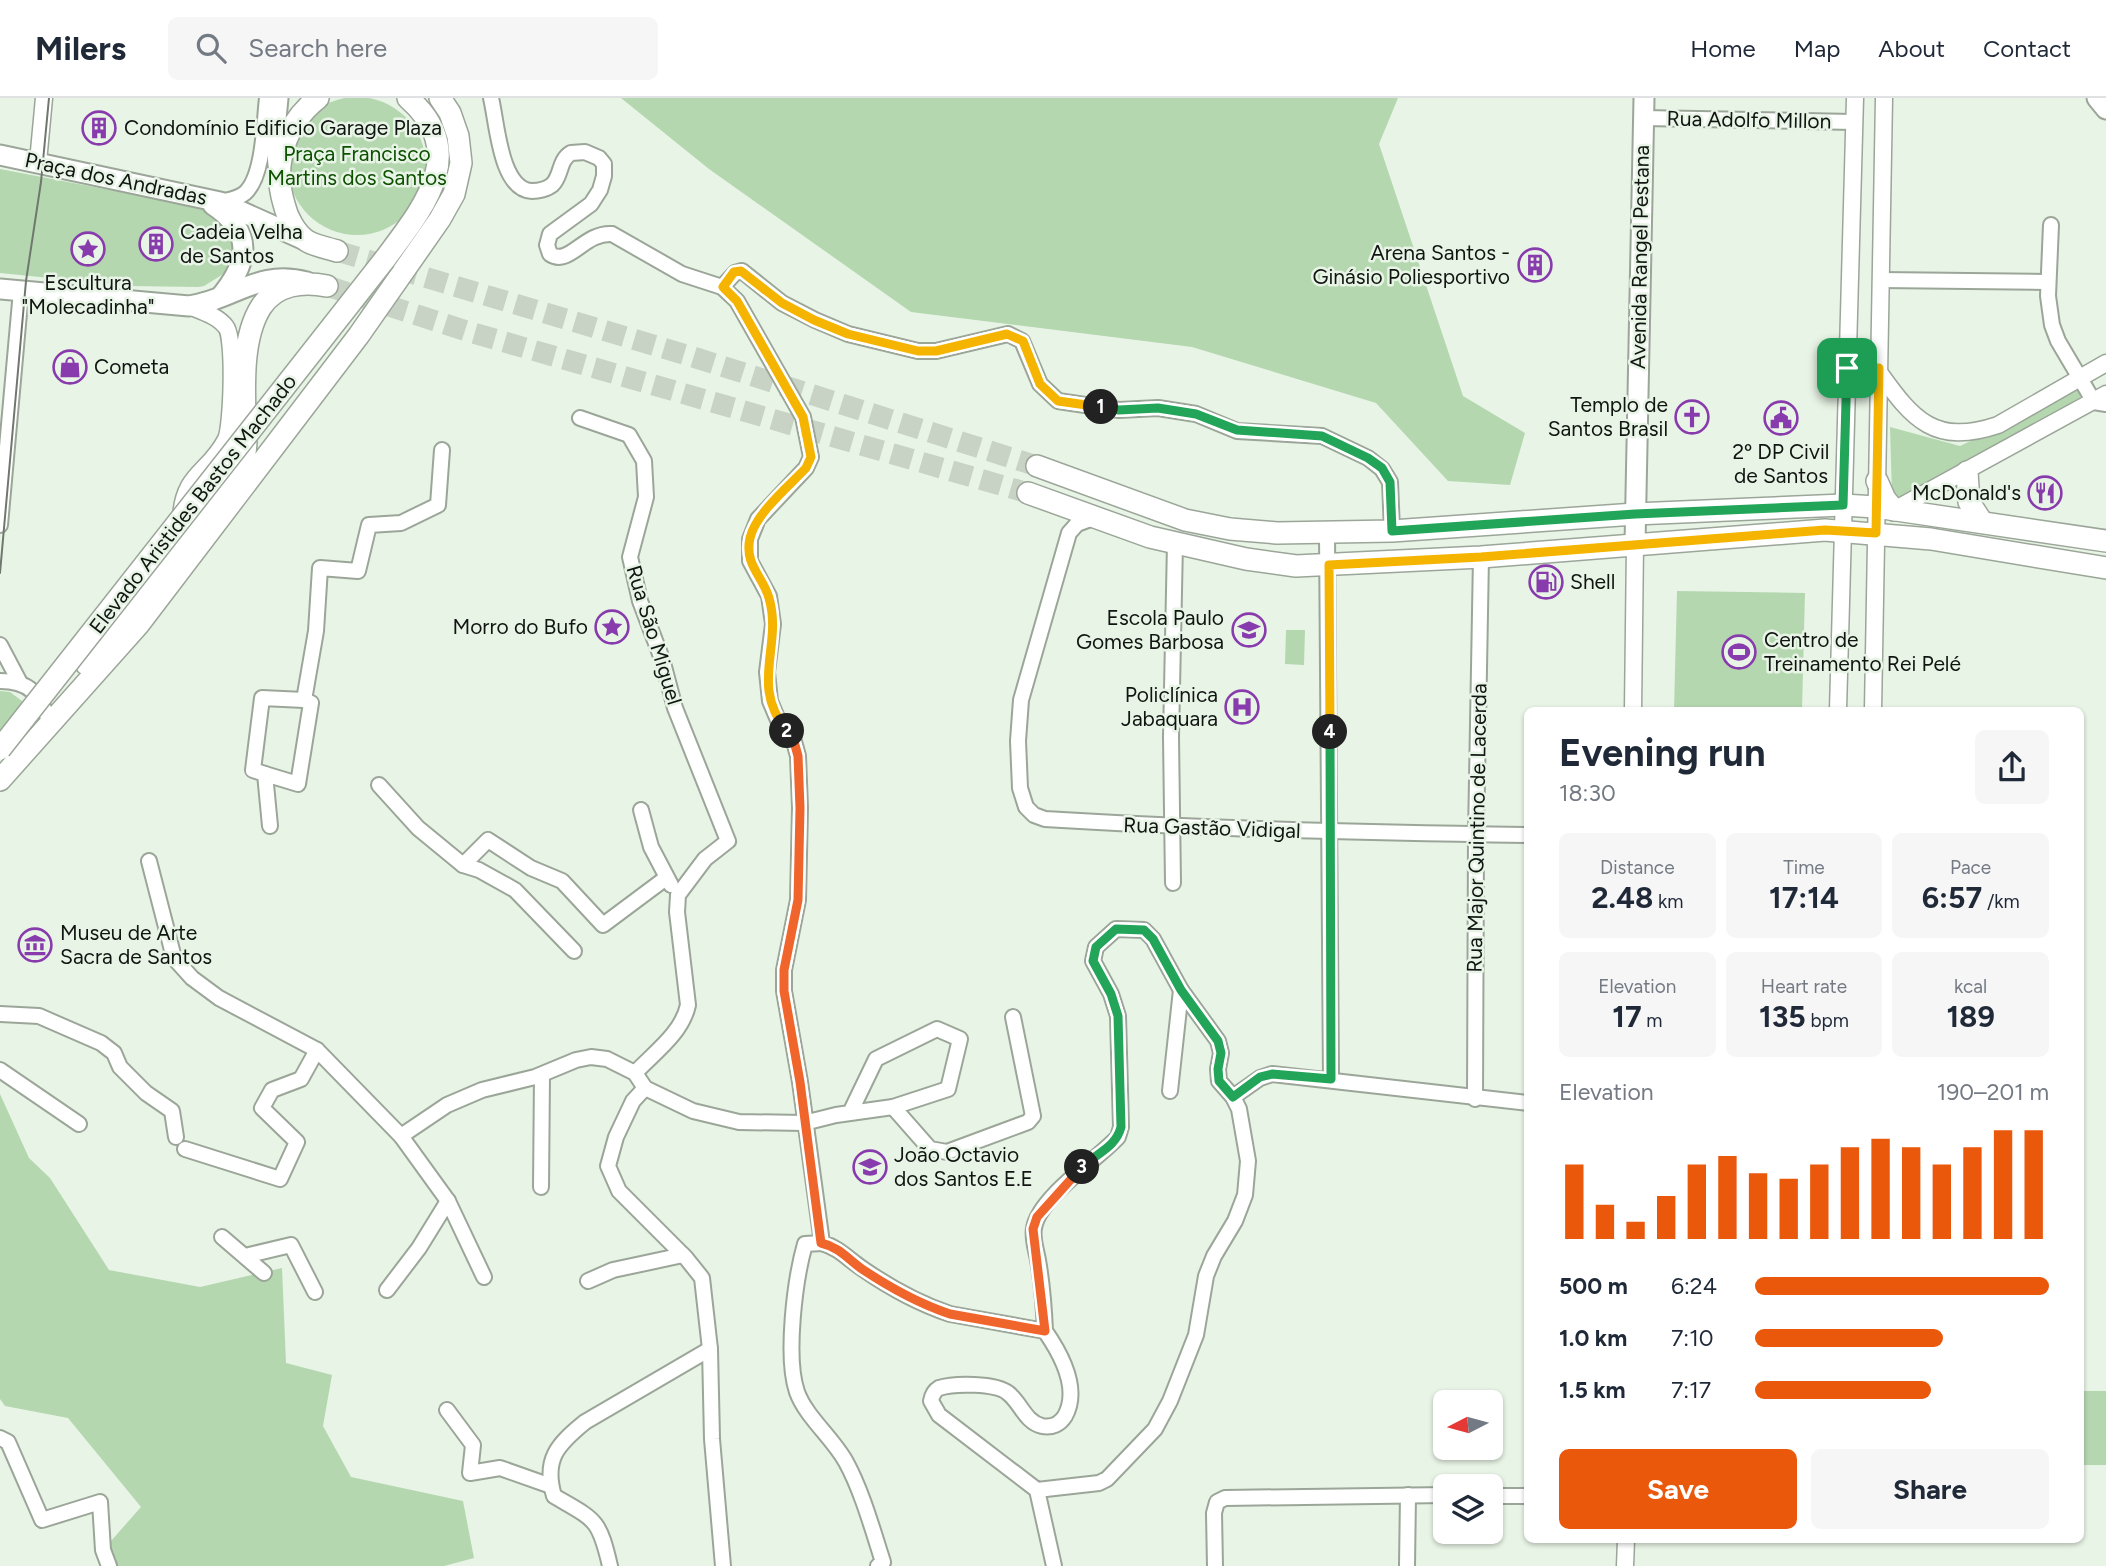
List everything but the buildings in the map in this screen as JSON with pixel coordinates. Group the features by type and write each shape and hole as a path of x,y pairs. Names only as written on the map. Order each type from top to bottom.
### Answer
{"main road":[{"path":"278,98 275,130 278,169 286,211 296,230 307,241 337,251"},
{"path":"278,169 292,125 306,107 318,98"},
{"name":"Elevado Aristides Bastos Machado","path":"0,749 427,201 434,187 437,152 432,131 418,107 408,98"},
{"path":"0,780 139,624 359,335 446,209 459,176 461,163 458,136 450,113 440,98"},
{"path":"2097,98 2106,109"},
{"name":"Avenida Rangel Pestana","path":"1635,544 1644,108"},
{"name":"Praça dos Andradas","path":"0,155 212,200 307,241"},
{"path":"212,200 233,222 243,244 241,267 234,281 218,300"},
{"path":"0,289 189,306 218,300 267,279 284,277 318,284"},
{"path":"51,720 74,679 221,493 243,460 246,446 246,369 251,333 257,314 268,298 281,290 318,284"},
{"path":"1037,466 1185,520 1242,530 1277,533 1392,531 1635,514 1843,505 1881,517 1931,539 2106,568"},
{"path":"1967,472 1969,502 1982,522"},
{"path":"1877,481 1885,499 1881,517"},
{"path":"1028,493 1093,518 1175,543 1296,566 1481,557 1837,530 1881,517 1982,522 2106,541"}],"street":[{"path":"38,162 44,98"},
{"path":"212,200 241,196 252,185 258,168 267,98"},
{"path":"491,98 505,165 512,180 519,187 536,191 551,185 562,161 571,153 589,153 604,164 602,185 591,204 549,236 548,250 553,256 565,258 587,239 612,234 682,274 723,287 737,301 803,417 811,457 806,468 758,519 750,539 750,561 769,596 773,624 767,672 770,701 778,720 793,738 798,756 798,900 784,970 784,991 800,1082 821,1243"},
{"path":"1838,707 1837,530 1843,505 1850,368 1854,98"},
{"path":"1877,481 1876,369 1881,280 1884,98"},
{"name":"Rua Adolfo Millon","path":"1644,108 1854,122"},
{"path":"1873,707 1881,517 2102,400 2080,380 2054,333 2048,282 2051,225"},
{"path":"723,287 734,272 741,271 782,303 814,320 848,334 918,351 936,351 1007,334 1023,341 1040,384 1058,401 1119,410 1158,408 1196,414 1237,430 1322,436 1368,458 1382,468 1390,482 1392,531"},
{"path":"1881,280 2048,282"},
{"path":"0,525 21,291"},
{"path":"181,544 182,506 187,487 228,437 230,419 231,336 225,326 211,316 189,306"},
{"path":"1876,369 1899,402 1926,425 1943,431 1979,432 1998,425 2106,363"},
{"path":"1850,368 1876,369"},
{"name":"Rua São Miguel","path":"580,418 629,435 644,461 646,497 630,557 640,601 662,659 675,708 728,841 705,859 678,895"},
{"path":"304,700 317,625 320,568 358,571 369,525 401,523 438,505 442,450"},
{"name":"Rua Gastão Vidigal","path":"1093,518 1077,524 1069,533 1021,700 1018,753 1020,788 1026,807 1034,815 1045,819 1171,827 1329,833 1524,835"},
{"path":"1327,533 1331,1079"},
{"path":"1173,883 1171,827 1175,543"},
{"name":"Avenida Rangel Pestana","path":"1633,707 1635,544"},
{"name":"Rua Major Quintino de Lacerda","path":"1475,1099 1481,557"},
{"path":"0,645 19,681 33,692 51,720"},
{"path":"0,681 19,681"},
{"path":"262,698 304,700 312,703 298,784 265,774 253,770 262,698"},
{"path":"265,774 270,826"},
{"path":"379,785 418,828 463,865 479,870 515,890 574,951"},
{"path":"635,1073 675,1032 685,1019 688,1005 677,912 678,895 666,878 651,847 641,810"},
{"path":"463,865 488,841 531,868 562,881 603,925 666,878"},
{"path":"149,861 174,958 192,978 219,998 317,1050 401,1136 448,1201 484,1278"},
{"path":"1037,1490 1099,1483 1107,1479 1155,1429 1170,1401 1196,1335 1206,1276 1214,1256 1235,1221 1245,1195 1248,1161 1239,1109 1219,1081 1221,1053 1218,1041 1181,990 1164,956 1144,930 1116,929 1096,947 1093,961 1111,994 1118,1016 1121,1127 1118,1137 1065,1183 1037,1217 1033,1229 1045,1331 1068,1378 1072,1402 1063,1419 1054,1426 1040,1426 1032,1422 1011,1395 998,1387 953,1386 932,1393 931,1401 939,1415 1037,1490 1054,1566"},
{"path":"1170,1091 1181,990"},
{"path":"0,1014 39,1016 101,1043 114,1053 120,1067 145,1093 172,1111 180,1143 280,1179 297,1142 262,1108 272,1090 301,1079 317,1050"},
{"path":"893,1107 930,1149 947,1152 1028,1122 1033,1116 1013,1017"},
{"path":"401,1136 447,1105 482,1090 542,1075 576,1060 591,1057 607,1059 635,1073 645,1088 693,1111 739,1122 804,1123 893,1107 948,1089 960,1039 937,1028 876,1059 850,1113"},
{"path":"0,1070 79,1124"},
{"path":"1233,1097 1260,1077 1272,1074 1524,1103"},
{"path":"541,1187 542,1075"},
{"path":"645,1088 632,1101 616,1137 608,1166 619,1191 683,1255 702,1278 710,1349 712,1439 723,1566"},
{"path":"387,1290 419,1248 448,1201"},
{"path":"222,1237 264,1273"},
{"path":"878,1566 883,1562 847,1463 797,1392 793,1366 793,1337 798,1268 805,1244 835,1246 862,1269 936,1310 1045,1331"},
{"path":"245,1256 291,1245 315,1292"},
{"path":"588,1281 613,1270 683,1255"},
{"path":"552,1491 551,1461 572,1433 585,1422 710,1349"},
{"path":"447,1410 473,1445 470,1474 500,1468 552,1491 595,1521 601,1531 610,1566"},
{"path":"0,1438 8,1442 42,1520 100,1502 103,1550 109,1566"},
{"path":"1407,1566 1408,1494"},
{"path":"1215,1566 1214,1513 1217,1502 1225,1498 1433,1495"},
{"path":"1503,1496 1524,1496"},
{"path":"1625,1566 1626,1543"}],"green space":[{"name":"Praça Francisco Martins dos Santos","path":"357,97 383,102 406,117 421,140 426,166 421,192 406,215 383,230 357,235 331,230 308,215 293,192 288,166 293,140 308,117 331,102"},
{"path":"621,98 1398,98 1379,144 1463,396 1525,433 1510,485 1448,481 1376,403 1192,347 911,312 709,169"},
{"path":"0,169 204,208 234,232 234,260 225,273 198,287 129,286 0,273"},
{"path":"2079,389 2081,403 1901,500 1892,496 1890,427 1960,446"},
{"name":"Centro de Treinamento Rei Pelé","path":"1677,591 1805,593 1802,707 1674,707"},
{"path":"1286,630 1305,630 1304,665 1285,664"},
{"path":"0,691 10,692 22,701 22,705 0,733"},
{"path":"0,1094 29,1158 50,1178 109,1270 200,1287 282,1268 286,1363 332,1375 323,1426 351,1477 463,1501 474,1558 444,1566 108,1566 103,1550 141,1507 68,1418 5,1406 0,1399"},
{"path":"2084,1391 2106,1391 2106,1465 2084,1465"}],"tunnel":[{"path":"337,251 690,356 1037,466"},
{"path":"327,286 470,332 1028,493"}],"tram line":[{"path":"0,573 26,281 41,182 49,98"}],"place":[{"name":"Condomínio Edificio Garage Plaza","path":"99,128"},
{"name":"Cadeia Velha de Santos","path":"156,244"},
{"name":"Escultura \"Molecadinha\"","path":"88,249"},
{"name":"Arena Santos - Ginásio Poliesportivo","path":"1535,265"},
{"name":"Cometa","path":"70,367"},
{"name":"Templo de Santos Brasil","path":"1692,417"},
{"name":"2º DP Civil de Santos","path":"1781,418"},
{"name":"McDonald's","path":"2045,493"},
{"name":"Shell","path":"1546,582"},
{"name":"Morro do Bufo","path":"612,627"},
{"name":"Escola Paulo Gomes Barbosa","path":"1249,630"},
{"name":"Centro de Treinamento Rei Pelé","path":"1739,652"},
{"name":"Policlínica Jabaquara","path":"1242,707"},
{"name":"Museu de Arte Sacra de Santos","path":"35,945"},
{"name":"João Octavio dos Santos E.E","path":"870,1167"}],"route":[{"path":"741,271 782,303 814,320 848,334 918,351 936,351 1007,334 1023,341 1040,384 1058,401 1119,410 1158,408 1196,414 1237,430 1263,434 1322,436 1368,458 1382,468 1390,482 1392,531 1635,514 1843,505 1847,368 1879,368 1876,533 1825,530 1481,557 1329,565 1331,1079 1272,1074 1260,1077 1233,1097 1219,1081 1221,1053 1218,1041 1181,990 1153,939 1144,930 1116,929 1096,947 1093,961 1111,994 1118,1016 1121,1127 1118,1137 1108,1148 1087,1162 1065,1183 1037,1217 1033,1229 1045,1331 936,1310 862,1269 835,1246 821,1243 800,1082 784,991 784,970 798,900 798,756 793,738 778,720 770,701 767,672 773,624 769,596 750,561 750,539 758,519 806,468 811,457 803,417 737,301 723,287 734,272 741,271"}]}
